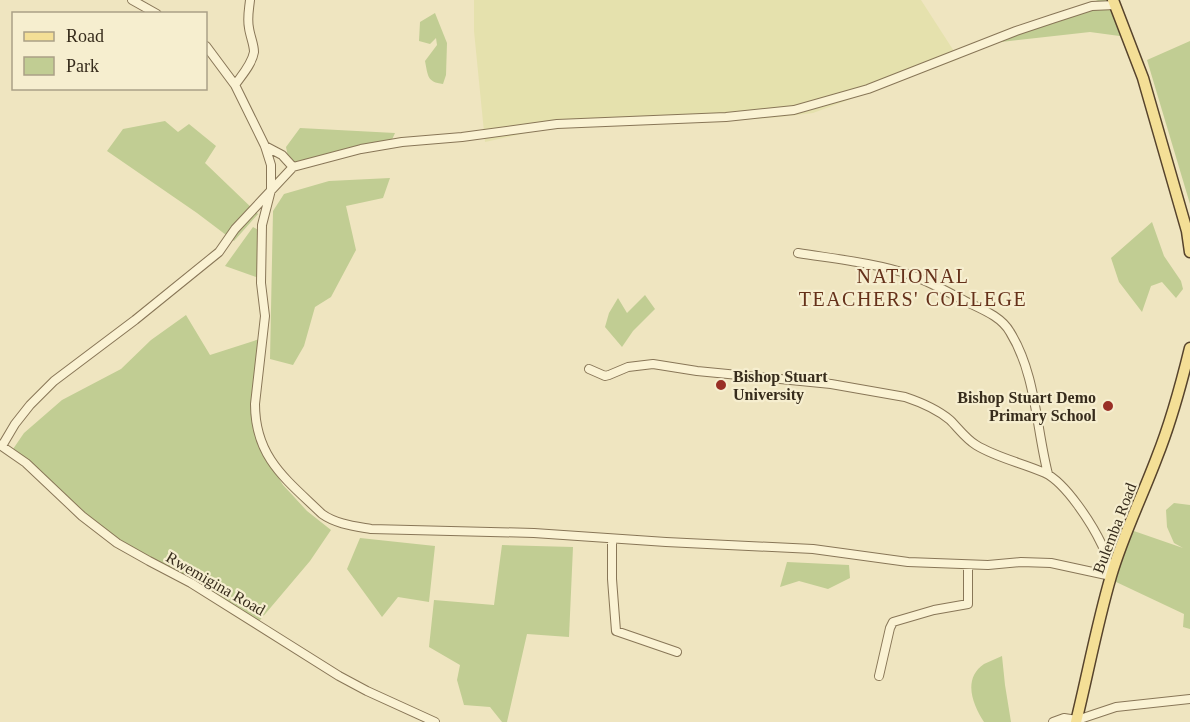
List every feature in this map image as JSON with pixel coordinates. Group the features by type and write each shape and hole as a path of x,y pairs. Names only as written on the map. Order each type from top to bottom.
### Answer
{"main road":[{"path":"1114,2 1143,78 1187,231 1190,252"},
{"name":"Bulemba Road","path":"1077,721 1090,657 1111,576 1158,456 1190,348"}],"street":[{"path":"132,0 153,12"},
{"path":"236,85 254,54 249,28 250,0"},
{"path":"1,445 30,405 54,381 219,252 235,230 293,167 361,148 557,124 726,117 794,110 868,89 1016,31 1092,6 1114,2"},
{"path":"207,47 236,85 265,146 271,165 271,190 262,225 261,283 265,316 255,416 260,440 272,464 330,520 371,529 534,533 813,549 908,562 968,565 1021,562 1052,564 1111,576 1102,545 1082,510 1048,474 977,446 944,415 926,405 905,397 831,384 697,371 653,364 628,367 604,376 589,369"},
{"path":"265,146 282,155 293,167"},
{"path":"798,253 912,275 1001,321 1013,338 1027,373 1048,474"},
{"name":"Rwemigina Road","path":"1,445 26,463 82,516 117,543 191,583 339,676 435,722"},
{"path":"612,539 616,631 677,652"},
{"path":"879,676 893,622 934,609 968,604 968,565"},
{"path":"1053,722 1064,718 1077,721 1116,706 1190,699"}],"shaded area":[{"path":"474,0 921,0 959,59 813,113 729,121 562,125 485,142 474,31"}],"green space":[{"path":"1098,0 1111,0 1127,37 1090,32 1001,42"},
{"path":"435,13 447,43 446,75 443,84 431,80 425,61 437,45 436,38 430,44 419,41 420,22"},
{"path":"1190,41 1190,204 1147,60"},
{"path":"165,121 178,132 189,124 216,146 205,163 258,214 234,241 107,151 123,129"},
{"path":"300,128 395,133 390,144 299,169 289,162 286,147"},
{"path":"390,178 383,198 346,206 356,250 331,297 315,307 304,346 293,365 270,359 273,211 284,194 329,181"},
{"path":"1152,222 1164,256 1181,281 1183,289 1176,298 1162,282 1151,286 1142,312 1119,282 1111,258"},
{"path":"253,227 260,231 262,279 225,266"},
{"path":"645,295 655,309 633,331 622,347 605,327 609,313 618,298 627,313"},
{"path":"186,315 210,355 266,337 257,406 266,458 283,485 307,511 331,530 310,561 255,626 163,571 118,549 11,452 24,433 62,400 121,369 151,340"},
{"path":"1174,503 1190,505 1190,629 1183,627 1184,614 1114,581 1131,530 1183,548 1174,543 1167,527 1166,510"},
{"path":"360,538 435,546 429,602 398,597 382,617 347,569"},
{"path":"502,545 573,547 569,637 527,634 507,722 502,722 490,707 464,705 457,680 460,665 429,647 434,600 494,605"},
{"path":"787,562 849,565 850,578 828,589 799,581 780,587"},
{"path":"1002,656 1011,722 984,722 973,700 971,684 977,670 984,664"}],"place":[{"name":"Bishop Stuart University","path":"721,385"},
{"name":"Bishop Stuart Demo Primary School","path":"1108,406"}],"district":[{"name":"NATIONAL TEACHERS' COLLEGE","path":"913,288"}]}
